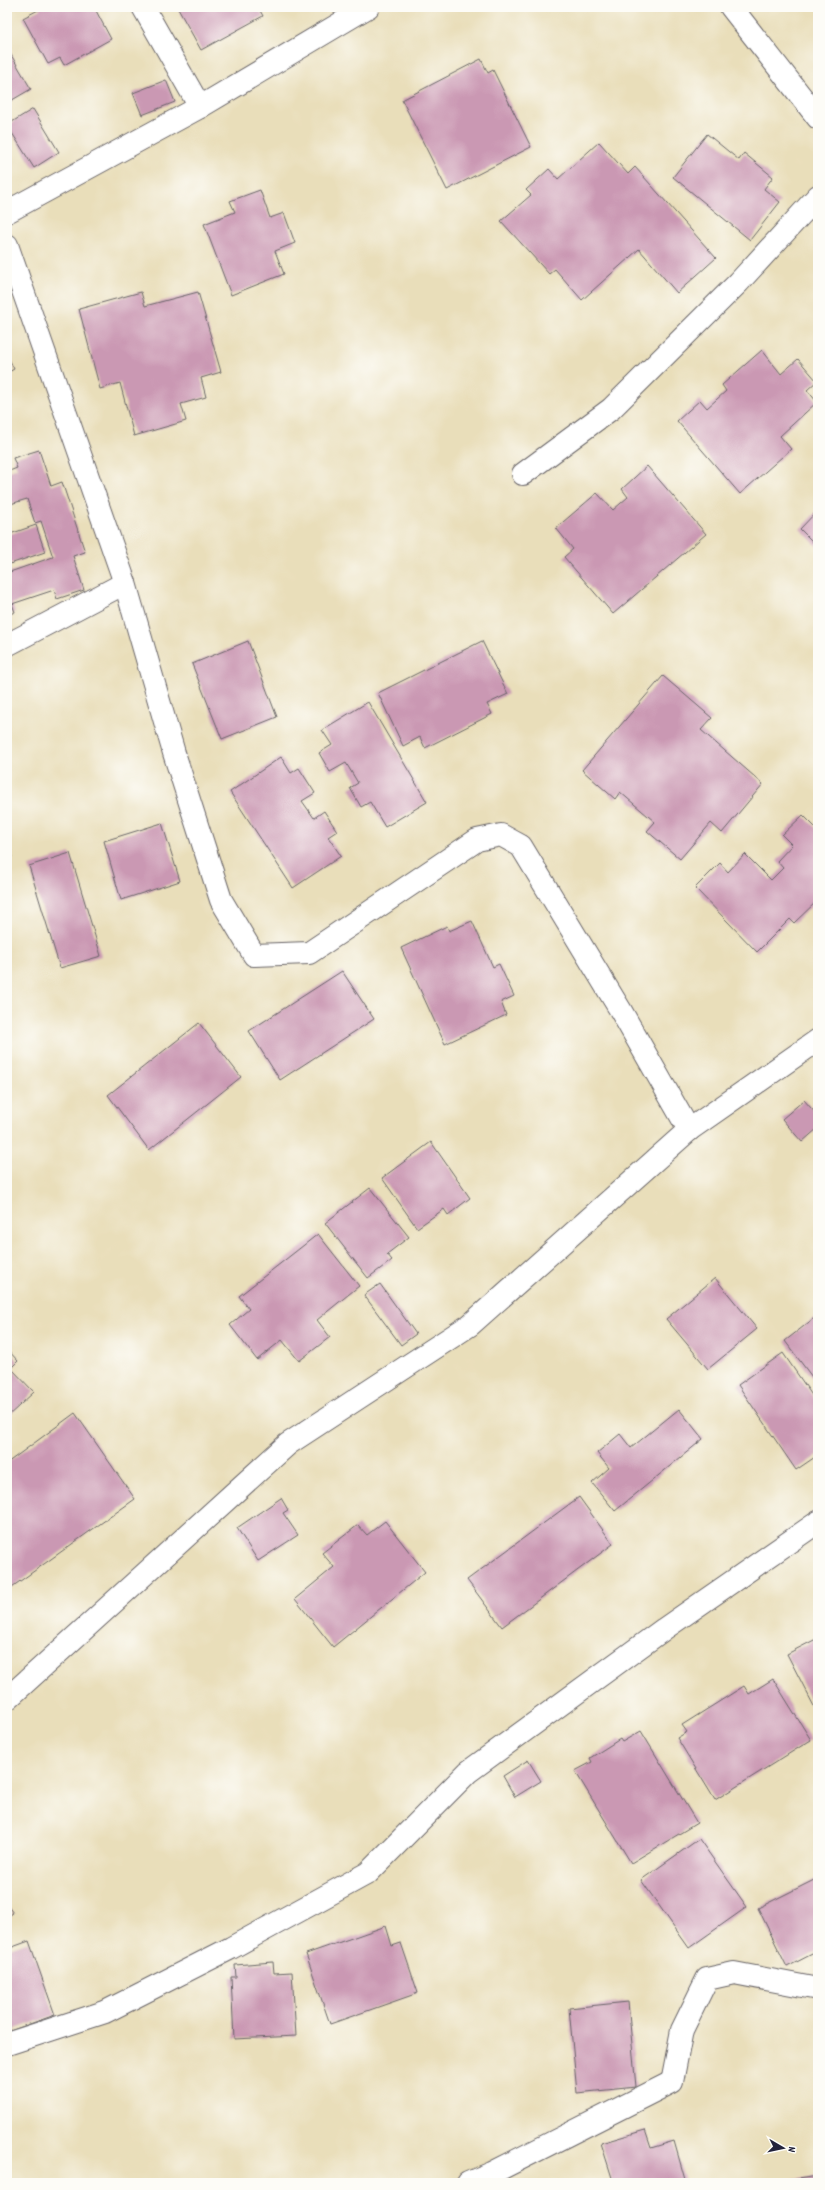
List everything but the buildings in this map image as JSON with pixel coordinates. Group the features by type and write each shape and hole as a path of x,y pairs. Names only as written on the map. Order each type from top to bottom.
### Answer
{"street":[{"path":"143,7 200,107"},
{"path":"7,212 200,107 368,7"},
{"path":"731,7 818,118"},
{"path":"523,474 611,409 739,282 818,196"},
{"path":"7,244 125,583 174,753 221,900 254,955 309,953 477,840 501,835 521,846 621,1011 689,1130"},
{"path":"7,645 125,583"},
{"path":"7,1700 288,1444 470,1325 689,1130 818,1040"},
{"path":"7,2044 105,2012 231,1948 368,1873 468,1772 664,1629 818,1522"},
{"path":"468,2183 492,2173 672,2082 682,2030 707,1979 734,1972 818,1989"}]}
